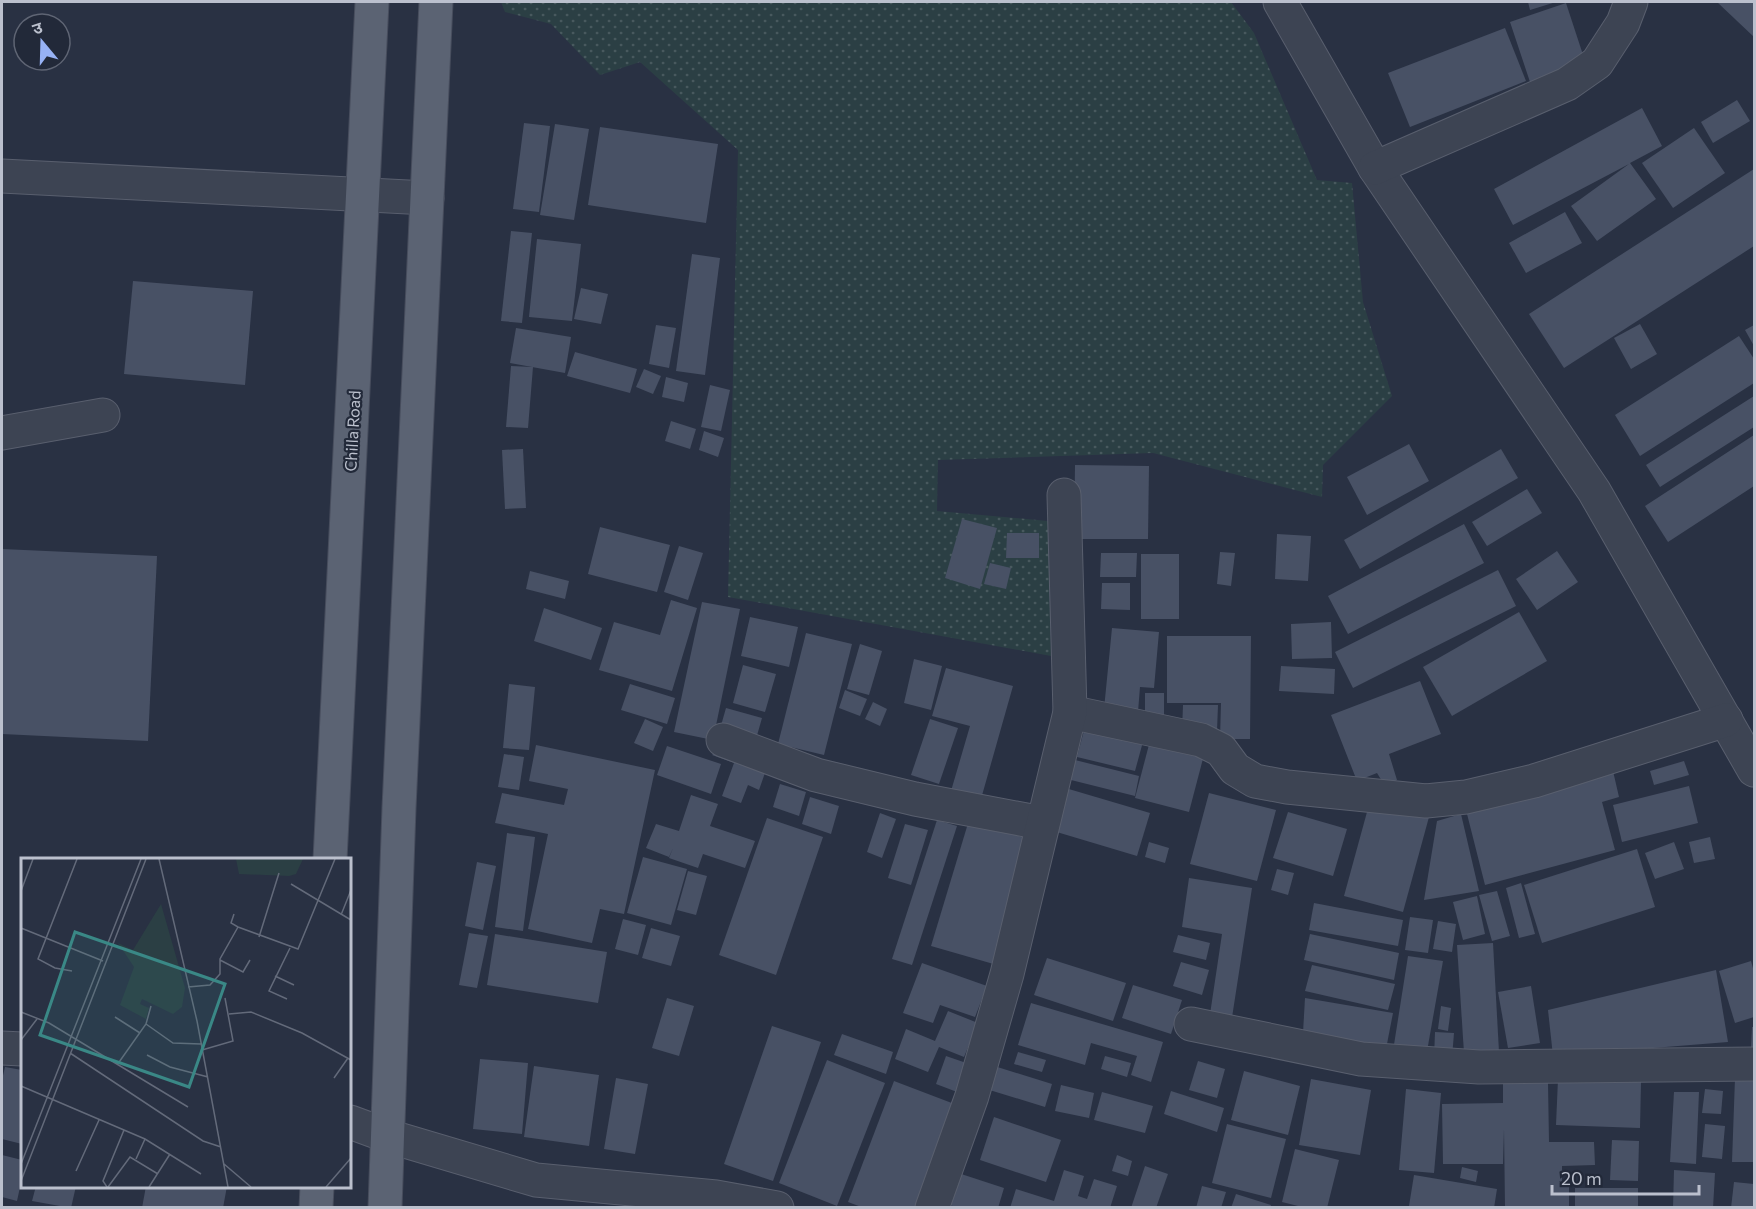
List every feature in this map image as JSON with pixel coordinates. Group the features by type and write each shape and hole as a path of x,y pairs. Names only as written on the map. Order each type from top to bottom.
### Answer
{"main road":[{"name":"Chilla Road","path":"330,858 372,2"},
{"path":"385,1208 399,808 436,2"},
{"path":"316,1208 317,1188"}],"street":[{"path":"1280,2 1375,168 1594,491 1755,770"},
{"path":"1375,168 1567,84 1597,63 1623,23 1631,2"},
{"path":"2,176 426,198"},
{"path":"2,434 103,415"},
{"path":"932,1208 972,1096 1007,974 1070,712 1064,495"},
{"path":"1070,712 1201,740 1221,750 1235,769 1255,781 1287,787 1426,801 1466,797 1534,781 1726,720"},
{"path":"723,740 816,775 915,799 1042,823"},
{"path":"1191,1024 1373,1059 1479,1067 1755,1064"},
{"path":"2,1048 21,1049"},
{"path":"351,1122 388,1137 536,1180 716,1197 777,1208"}],"green space":[{"path":"501,2 1231,2 1254,33 1317,180 1352,183 1363,302 1392,396 1323,465 1322,497 1153,453 938,460 937,511 1048,521 1051,656 728,597 738,150 640,62 600,75 551,24 505,12"}],"building":[{"path":"1528,2 1556,2 1530,10"},
{"path":"1717,2 1754,2 1754,37"},
{"path":"1566,3 1586,64 1530,82 1510,22"},
{"path":"1505,28 1526,81 1410,127 1388,73"},
{"path":"1737,100 1750,121 1713,143 1701,122"},
{"path":"1642,108 1662,146 1630,163 1656,199 1597,241 1571,206 1629,164 1513,225 1494,189"},
{"path":"524,123 550,126 539,212 513,209"},
{"path":"555,124 589,129 574,220 540,215"},
{"path":"600,127 718,144 706,223 588,205"},
{"path":"1694,128 1725,173 1673,208 1642,163"},
{"path":"1754,169 1754,246 1564,368 1529,314"},
{"path":"1565,212 1582,243 1526,273 1509,243"},
{"path":"511,231 532,233 522,323 501,321"},
{"path":"537,239 581,244 572,321 529,317"},
{"path":"692,254 720,258 705,375 676,371"},
{"path":"133,281 253,291 245,385 124,374"},
{"path":"581,288 608,294 601,324 574,319"},
{"path":"1640,324 1657,354 1631,369 1614,338"},
{"path":"656,325 676,328 669,368 649,364"},
{"path":"1754,325 1754,346 1745,330"},
{"path":"516,328 571,337 565,373 510,363"},
{"path":"1739,336 1754,359 1754,383 1640,456 1615,415"},
{"path":"575,352 637,369 630,393 567,376"},
{"path":"511,366 533,367 528,428 506,427"},
{"path":"644,369 661,376 653,394 636,387"},
{"path":"666,377 688,383 684,402 662,397"},
{"path":"710,385 730,390 721,431 701,427"},
{"path":"1754,396 1754,427 1660,487 1646,465"},
{"path":"671,421 696,429 690,449 665,441"},
{"path":"704,431 724,438 718,457 699,450"},
{"path":"1754,435 1754,486 1668,542 1645,506"},
{"path":"1409,444 1429,481 1367,515 1347,477"},
{"path":"523,449 526,508 505,509 502,450"},
{"path":"1501,449 1518,478 1360,569 1344,540"},
{"path":"1075,465 1149,466 1148,539 1074,539"},
{"path":"1527,489 1542,513 1487,546 1472,522"},
{"path":"962,519 997,528 980,589 945,578"},
{"path":"1464,524 1484,563 1348,634 1328,596"},
{"path":"600,527 670,545 657,592 588,574"},
{"path":"1007,533 1039,533 1039,558 1006,558"},
{"path":"1277,534 1311,536 1308,581 1275,579"},
{"path":"679,546 703,553 688,600 664,592"},
{"path":"2,549 157,556 148,741 2,734"},
{"path":"1557,551 1578,582 1537,610 1516,579"},
{"path":"1220,552 1235,553 1231,586 1217,584"},
{"path":"1101,553 1137,553 1136,577 1100,577"},
{"path":"1141,554 1179,554 1179,619 1141,619"},
{"path":"990,563 1011,568 1006,589 984,584"},
{"path":"1498,570 1516,606 1353,688 1335,652"},
{"path":"530,571 569,581 565,599 526,589"},
{"path":"1102,583 1130,583 1130,610 1101,609"},
{"path":"671,600 697,608 672,691 599,670 614,622 660,635"},
{"path":"702,602 740,609 713,740 674,732"},
{"path":"544,608 602,628 591,660 534,641"},
{"path":"1519,612 1547,661 1452,716 1423,667"},
{"path":"750,617 798,627 789,667 741,656"},
{"path":"1331,622 1332,658 1292,659 1291,624"},
{"path":"1112,628 1159,632 1154,688 1140,687 1138,712 1104,709"},
{"path":"806,633 852,644 824,755 778,744"},
{"path":"1167,636 1251,636 1250,739 1220,739 1221,703 1167,703"},
{"path":"860,644 882,651 869,695 847,689"},
{"path":"914,659 942,666 931,710 904,703"},
{"path":"743,665 776,674 765,712 733,703"},
{"path":"1281,666 1335,669 1334,694 1279,691"},
{"path":"946,668 1013,686 981,799 951,791 970,726 932,716"},
{"path":"1420,681 1441,734 1389,754 1397,780 1385,786 1377,773 1357,781 1331,715"},
{"path":"509,684 535,687 529,750 503,748"},
{"path":"630,684 675,698 667,724 621,710"},
{"path":"845,690 867,699 860,716 839,708"},
{"path":"1145,693 1164,693 1164,728 1145,723"},
{"path":"873,702 887,709 880,726 865,719"},
{"path":"1183,705 1218,705 1217,731 1182,732"},
{"path":"726,708 762,718 756,739 720,729"},
{"path":"645,719 663,727 653,751 634,743"},
{"path":"930,719 958,728 939,784 911,775"},
{"path":"1086,723 1144,738 1135,771 1077,757"},
{"path":"1151,737 1205,751 1189,812 1135,798"},
{"path":"536,745 655,770 624,914 600,909 592,943 528,929 548,834 495,823 502,793 564,805 568,789 529,781"},
{"path":"667,746 721,764 711,794 657,775"},
{"path":"719,748 767,767 759,790 748,785 741,803 722,796 734,763 712,755"},
{"path":"504,754 524,757 519,790 498,787"},
{"path":"1075,760 1139,776 1135,796 1071,780"},
{"path":"1684,761 1689,775 1654,785 1650,771"},
{"path":"1613,771 1619,797 1602,802 1615,850 1485,885 1466,810"},
{"path":"780,784 806,792 799,816 773,807"},
{"path":"1689,786 1698,823 1622,842 1613,805"},
{"path":"1062,787 1150,813 1137,856 1050,830"},
{"path":"1209,793 1276,810 1257,881 1190,864"},
{"path":"691,795 718,804 710,826 755,841 745,868 703,854 698,868 669,858 673,848 669,857 646,848 656,824 679,831"},
{"path":"810,797 839,806 831,834 802,824"},
{"path":"1370,801 1429,817 1403,912 1344,896"},
{"path":"1288,812 1347,829 1333,876 1273,858"},
{"path":"880,813 896,819 882,858 867,852"},
{"path":"1461,814 1479,891 1424,900 1437,821"},
{"path":"767,818 823,837 776,975 719,955"},
{"path":"937,820 957,826 912,965 892,959"},
{"path":"969,820 1028,839 997,965 931,946"},
{"path":"905,824 928,830 911,885 888,878"},
{"path":"507,833 535,837 523,931 495,927"},
{"path":"1710,837 1715,859 1694,863 1689,842"},
{"path":"1149,842 1169,848 1165,863 1145,857"},
{"path":"1674,842 1684,869 1655,879 1645,853"},
{"path":"1637,849 1655,907 1542,943 1524,885"},
{"path":"643,857 687,869 671,925 627,913"},
{"path":"477,862 496,866 483,930 465,926"},
{"path":"1277,869 1294,873 1288,895 1271,890"},
{"path":"688,871 707,876 696,915 677,910"},
{"path":"1189,878 1252,888 1231,1024 1209,1021 1222,934 1182,927"},
{"path":"1521,883 1535,934 1519,938 1506,888"},
{"path":"1497,891 1510,936 1492,941 1479,895"},
{"path":"1477,896 1485,934 1463,940 1453,902"},
{"path":"1314,903 1403,920 1398,946 1309,930"},
{"path":"1410,917 1433,920 1428,953 1405,950"},
{"path":"623,919 646,925 638,955 615,949"},
{"path":"1438,921 1456,924 1452,952 1433,949"},
{"path":"651,928 680,936 671,966 642,958"},
{"path":"469,933 488,936 477,988 459,985"},
{"path":"495,934 607,952 598,1003 487,985"},
{"path":"1310,934 1399,953 1394,980 1304,960"},
{"path":"1178,935 1210,943 1206,960 1173,952"},
{"path":"1493,943 1499,1052 1464,1053 1457,945"},
{"path":"1408,956 1443,961 1426,1057 1393,1051"},
{"path":"1047,958 1126,983 1113,1021 1034,995"},
{"path":"1751,961 1754,972 1754,1017 1735,1023 1719,971"},
{"path":"1181,962 1209,970 1202,995 1173,986"},
{"path":"922,963 987,986 975,1017 940,1005 933,1023 903,1013"},
{"path":"1312,965 1395,984 1388,1010 1305,991"},
{"path":"1716,970 1728,1042 1553,1056 1548,1010"},
{"path":"1133,985 1182,1000 1171,1034 1122,1018"},
{"path":"1531,986 1540,1043 1508,1048 1498,992"},
{"path":"667,998 694,1006 679,1056 652,1048"},
{"path":"1305,998 1393,1013 1386,1049 1303,1033"},
{"path":"1031,1003 1163,1042 1151,1082 1131,1075 1137,1056 1091,1043 1085,1065 1018,1045"},
{"path":"1441,1006 1451,1008 1448,1031 1438,1029"},
{"path":"948,1011 978,1023 964,1057 939,1047 928,1072 895,1059 906,1029 935,1041"},
{"path":"772,1026 821,1042 773,1181 724,1164"},
{"path":"1752,1027 1754,1027 1754,1049 1751,1049"},
{"path":"1435,1032 1454,1033 1452,1058 1434,1058"},
{"path":"842,1034 893,1052 886,1074 834,1055"},
{"path":"1018,1052 1046,1060 1042,1072 1014,1064"},
{"path":"946,1056 975,1066 965,1095 936,1084"},
{"path":"1105,1056 1131,1063 1127,1077 1101,1069"},
{"path":"480,1059 528,1063 522,1134 473,1129"},
{"path":"827,1060 885,1083 837,1206 779,1183"},
{"path":"1198,1061 1225,1069 1217,1098 1189,1090"},
{"path":"991,1065 1052,1084 1045,1107 983,1088"},
{"path":"534,1066 599,1075 589,1146 524,1137"},
{"path":"5,1067 21,1070 21,1144 2,1139 2,1080"},
{"path":"1244,1071 1300,1086 1288,1135 1231,1120"},
{"path":"616,1078 648,1084 635,1154 604,1149"},
{"path":"1735,1078 1754,1079 1754,1162 1732,1162"},
{"path":"1311,1079 1371,1090 1360,1155 1299,1145"},
{"path":"1558,1079 1641,1082 1640,1128 1556,1125"},
{"path":"894,1081 957,1105 917,1208 864,1208 848,1202"},
{"path":"1548,1083 1549,1142 1594,1142 1595,1165 1562,1166 1562,1184 1569,1184 1569,1208 1505,1208 1504,1129 1503,1164 1443,1164 1442,1104 1503,1103 1503,1084"},
{"path":"1061,1085 1094,1093 1089,1118 1055,1111"},
{"path":"1406,1089 1441,1093 1434,1173 1399,1170"},
{"path":"1705,1089 1723,1091 1721,1114 1702,1113"},
{"path":"1171,1091 1224,1108 1217,1132 1164,1114"},
{"path":"1102,1092 1153,1106 1145,1133 1094,1120"},
{"path":"1674,1092 1699,1092 1696,1164 1670,1162"},
{"path":"994,1117 1061,1140 1046,1182 980,1160"},
{"path":"1227,1124 1286,1139 1271,1198 1212,1183"},
{"path":"1705,1124 1725,1126 1722,1159 1702,1157"},
{"path":"1612,1140 1639,1141 1638,1181 1610,1180"},
{"path":"1295,1149 1339,1160 1327,1208 1306,1208 1282,1202"},
{"path":"2,1155 21,1160 21,1183 17,1201 2,1197"},
{"path":"1117,1155 1132,1161 1128,1176 1112,1171"},
{"path":"1145,1166 1168,1174 1156,1208 1131,1208"},
{"path":"1462,1167 1478,1171 1476,1182 1460,1178"},
{"path":"1064,1170 1084,1176 1078,1196 1087,1199 1094,1179 1117,1186 1110,1208 1010,1208 1016,1189 1054,1201"},
{"path":"1674,1170 1715,1173 1713,1208 1673,1208"},
{"path":"952,1171 1004,1188 998,1208 958,1208 942,1202"},
{"path":"1414,1175 1497,1189 1494,1208 1409,1206"},
{"path":"1734,1182 1754,1184 1754,1208 1731,1208"},
{"path":"1202,1186 1226,1192 1221,1208 1196,1208"},
{"path":"35,1188 76,1188 71,1208 32,1201"},
{"path":"146,1188 227,1188 223,1208 142,1208"},
{"path":"1575,1188 1638,1188 1638,1208 1575,1208"},
{"path":"1236,1194 1271,1205 1270,1208 1231,1208"}]}
